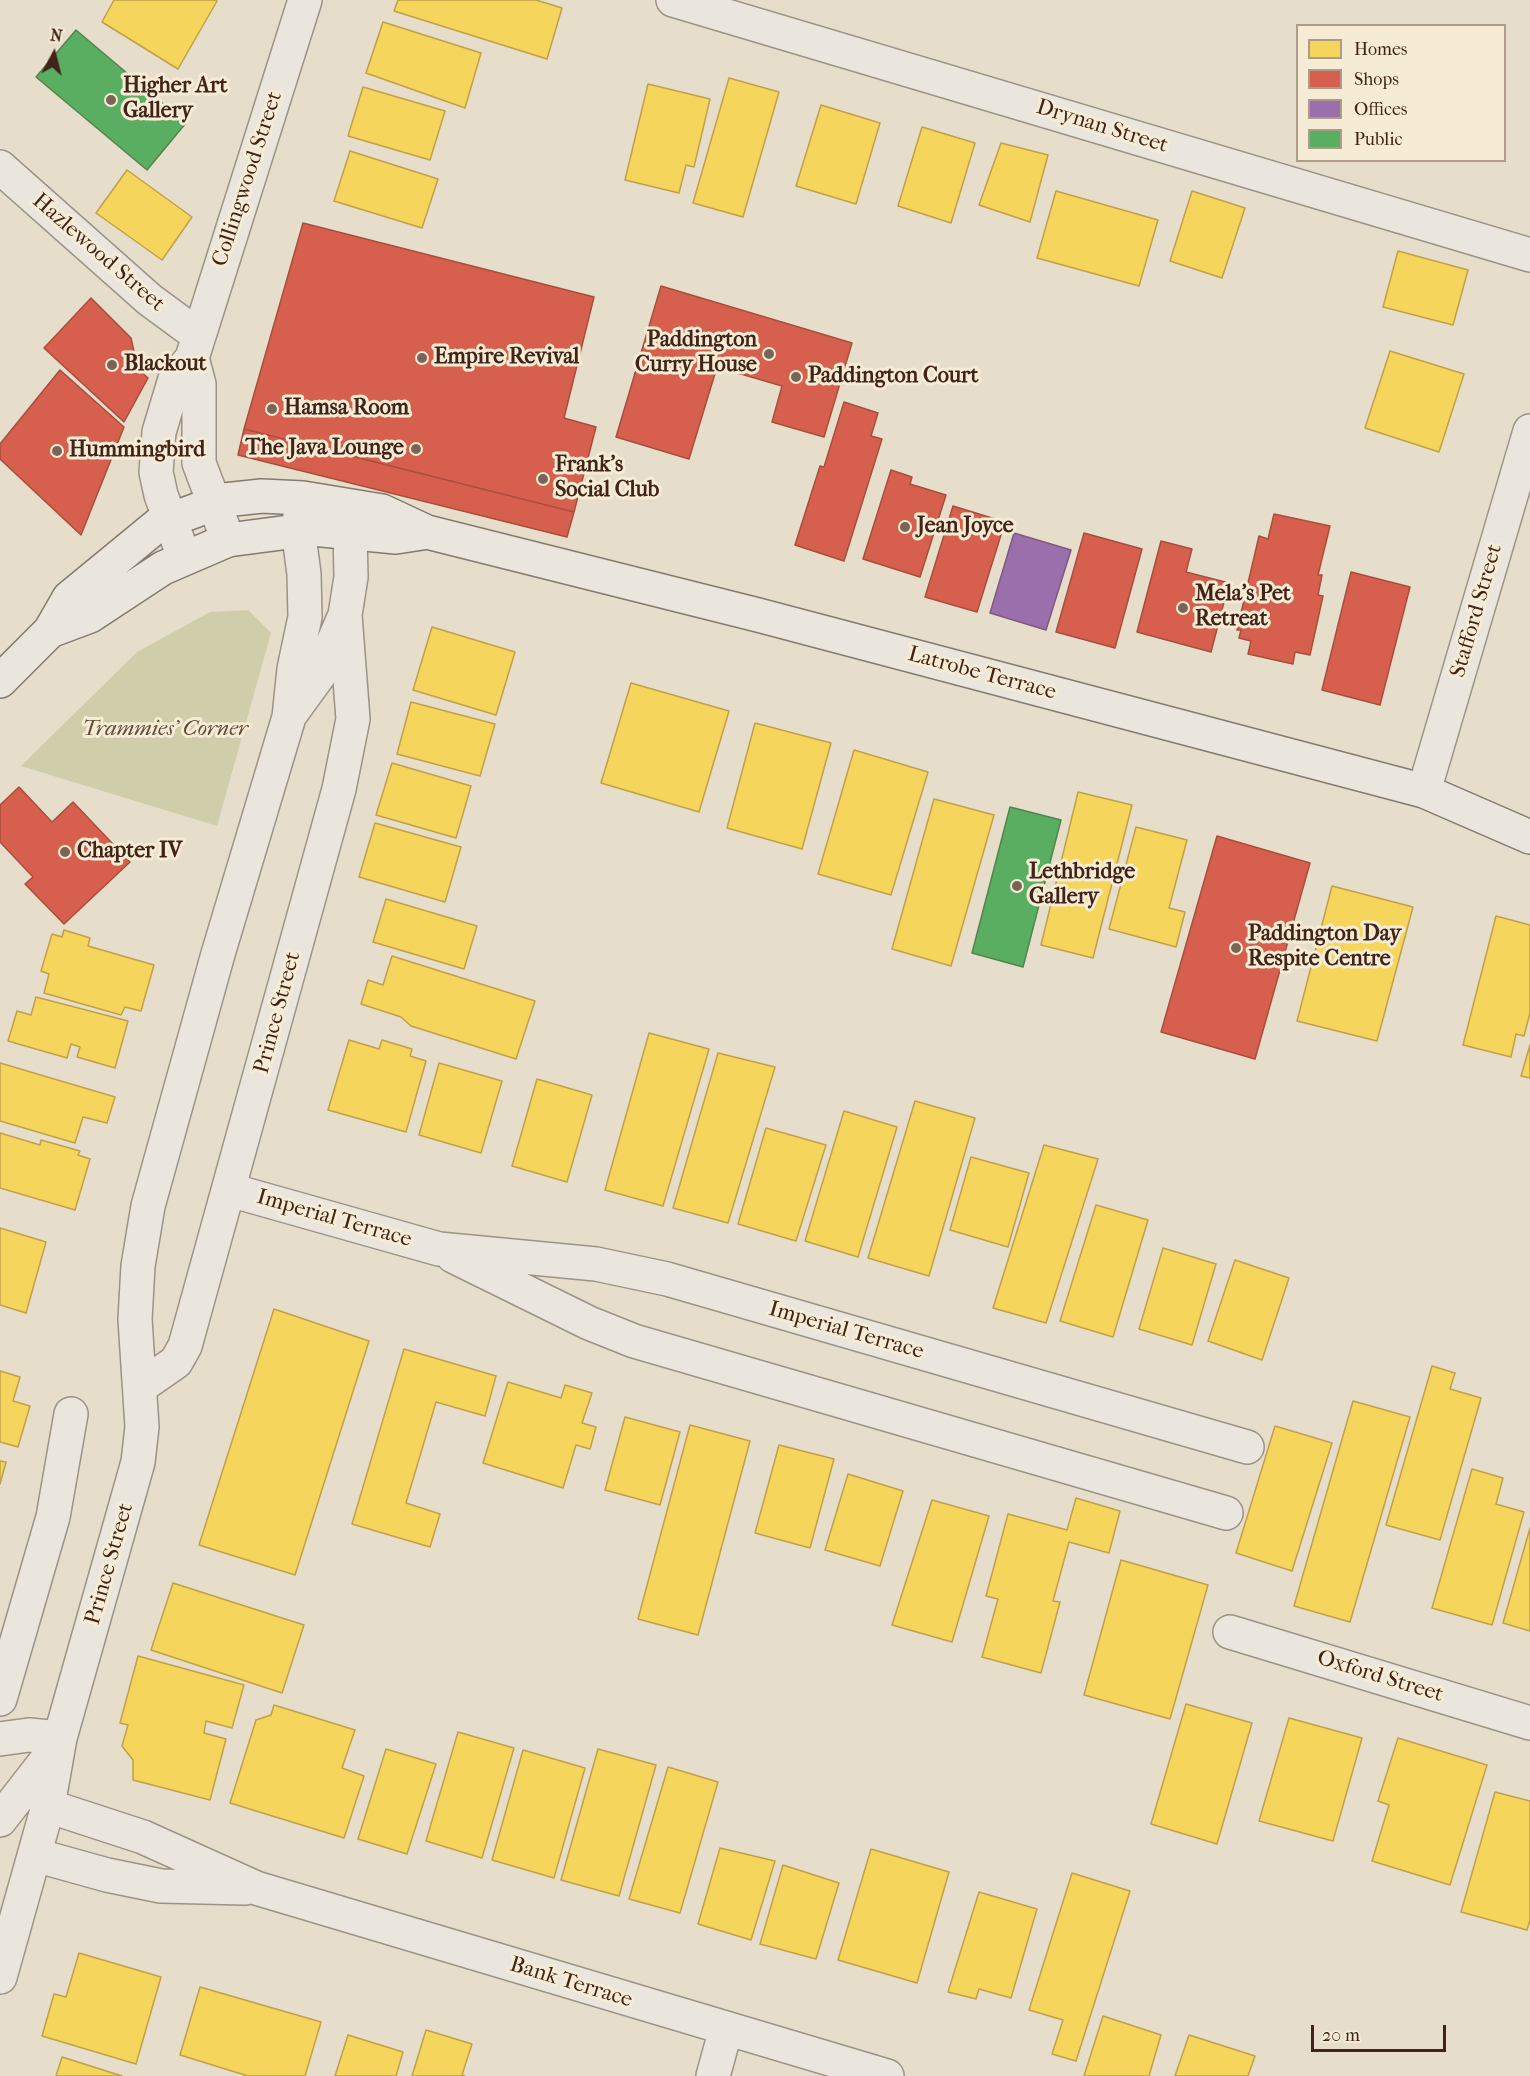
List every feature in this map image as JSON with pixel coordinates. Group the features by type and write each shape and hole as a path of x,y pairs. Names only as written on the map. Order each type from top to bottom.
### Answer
{"street":[{"name":"Collingwood Street","path":"184,557 156,472 156,449 175,379 195,347 305,0"},
{"name":"Drynan Street","path":"673,0 1530,255"},
{"name":"Hazlewood Street","path":"0,167 150,300 195,347"},
{"path":"195,347 199,384 200,463 228,540"},
{"name":"Stafford Street","path":"1424,791 1530,431"},
{"name":"Latrobe Terrace","path":"0,681 50,631 69,598 130,546 170,520 213,504 262,496 303,498 396,537 427,532 770,618 1424,791 1530,837"},
{"name":"Prince Street","path":"0,1977 48,1806 59,1742 138,1462 142,1440 135,1319 138,1266 148,1206 218,954 290,717 294,669 305,617 306,597 298,530 303,498"},
{"name":"Latrobe Terrace","path":"50,631 90,616 163,568 184,557 228,540 298,530 347,517"},
{"name":"Prince Street","path":"140,1387 176,1362 183,1352 230,1190 348,754 353,708 345,615 351,577 347,517"},
{"name":"Prince Street","path":"290,717 319,675 345,615"},
{"name":"Imperial Terrace","path":"230,1190 439,1249 589,1323 634,1341 1227,1513"},
{"name":"Imperial Terrace","path":"439,1249 596,1263 657,1276 1247,1447"},
{"path":"0,1699 53,1517 71,1414"},
{"name":"Oxford Street","path":"1230,1632 1530,1723"},
{"path":"0,1739 29,1735 59,1742"},
{"name":"Prince Street","path":"0,1820 59,1742"},
{"name":"Bank Terrace","path":"48,1806 143,1837 256,1888 887,2076"},
{"name":"Bank Terrace","path":"35,1855 107,1875 161,1886 256,1888"},
{"path":"713,2076 726,2029"}],"green space":[{"name":"Trammies' Corner","path":"248,610 271,633 217,826 21,766 137,652 210,612"}],"building: Homes":[{"path":"114,0 217,1 178,69 102,22"},
{"path":"398,0 536,0 562,8 547,59 394,11"},
{"path":"383,22 481,53 465,108 366,73"},
{"path":"729,78 779,92 743,217 693,203"},
{"path":"648,84 710,99 694,167 686,165 679,193 625,180"},
{"path":"363,87 445,111 430,160 348,136"},
{"path":"821,105 880,123 856,204 796,186"},
{"path":"922,127 975,143 951,223 898,206"},
{"path":"1001,143 1048,155 1030,222 979,205"},
{"path":"350,151 438,179 422,228 334,201"},
{"path":"127,170 192,217 162,260 96,213"},
{"path":"1056,191 1158,220 1139,286 1037,258"},
{"path":"1192,191 1245,208 1222,278 1170,261"},
{"path":"1398,251 1468,270 1453,325 1383,307"},
{"path":"1390,351 1464,374 1439,452 1365,428"},
{"path":"432,627 515,652 496,715 413,690"},
{"path":"631,683 729,711 699,812 601,783"},
{"path":"411,702 495,724 480,776 397,754"},
{"path":"755,723 831,743 802,849 727,828"},
{"path":"854,750 928,772 891,895 818,874"},
{"path":"392,763 471,786 456,838 376,815"},
{"path":"1078,792 1132,805 1093,958 1041,945"},
{"path":"934,799 994,815 951,966 892,949"},
{"path":"375,823 461,847 445,902 359,877"},
{"path":"1136,827 1187,840 1169,908 1185,912 1176,947 1109,929"},
{"path":"1332,886 1413,907 1377,1041 1297,1021"},
{"path":"386,899 477,926 464,969 373,942"},
{"path":"1496,916 1530,925 1530,1013 1524,1036 1516,1034 1511,1057 1463,1045"},
{"path":"64,930 90,938 88,946 154,965 141,1011 125,1007 121,1015 44,993 49,974 41,971 52,934 62,937"},
{"path":"392,956 535,1001 516,1059 411,1026 401,1017 361,1004 368,980 383,985"},
{"path":"36,997 128,1021 115,1068 77,1057 80,1047 71,1044 67,1058 8,1041 17,1011 31,1015"},
{"path":"649,1033 709,1049 663,1206 605,1190"},
{"path":"349,1040 379,1049 382,1040 412,1049 410,1056 426,1061 406,1132 328,1110"},
{"path":"1530,1045 1530,1078 1521,1076"},
{"path":"718,1053 775,1067 728,1223 673,1208"},
{"path":"0,1063 115,1097 107,1123 83,1117 75,1143 0,1121"},
{"path":"439,1063 502,1081 481,1153 419,1135"},
{"path":"537,1079 592,1095 567,1182 512,1166"},
{"path":"915,1101 975,1118 929,1276 868,1258"},
{"path":"844,1111 897,1127 858,1257 805,1241"},
{"path":"766,1128 826,1145 796,1241 738,1224"},
{"path":"0,1133 40,1145 41,1140 80,1151 78,1155 90,1159 75,1210 0,1188"},
{"path":"1044,1145 1098,1159 1046,1323 993,1308"},
{"path":"971,1157 1029,1173 1008,1247 950,1230"},
{"path":"1096,1205 1148,1220 1113,1337 1060,1321"},
{"path":"0,1228 46,1242 26,1313 0,1305"},
{"path":"1163,1248 1216,1264 1192,1345 1139,1329"},
{"path":"1235,1260 1289,1278 1262,1360 1208,1341"},
{"path":"274,1309 369,1341 295,1575 199,1545"},
{"path":"404,1349 496,1376 485,1416 436,1402 406,1503 440,1514 430,1547 352,1524"},
{"path":"1432,1366 1455,1373 1450,1389 1481,1398 1440,1540 1386,1525"},
{"path":"0,1371 20,1377 13,1401 30,1406 18,1447 0,1442"},
{"path":"508,1382 561,1398 565,1385 592,1393 582,1423 596,1427 590,1449 576,1445 563,1488 483,1463"},
{"path":"1353,1401 1410,1417 1350,1622 1294,1606"},
{"path":"625,1417 680,1432 660,1505 605,1490"},
{"path":"690,1425 750,1441 698,1635 638,1619"},
{"path":"1275,1426 1332,1443 1292,1571 1236,1553"},
{"path":"779,1445 834,1459 810,1548 755,1533"},
{"path":"0,1461 6,1462 0,1484"},
{"path":"1472,1469 1503,1478 1496,1504 1524,1512 1492,1625 1432,1608"},
{"path":"848,1474 903,1491 880,1566 825,1550"},
{"path":"1076,1498 1120,1511 1109,1553 1069,1542 1053,1601 1060,1602 1041,1673 982,1657 998,1599 986,1596 1008,1514 1067,1530"},
{"path":"932,1500 989,1516 952,1642 892,1625"},
{"path":"1530,1528 1530,1631 1503,1623"},
{"path":"1121,1560 1208,1585 1170,1719 1084,1695"},
{"path":"173,1583 304,1625 282,1693 151,1650"},
{"path":"138,1656 244,1685 232,1728 206,1721 204,1733 226,1739 210,1800 133,1780 133,1760 122,1746 128,1725 120,1723"},
{"path":"1186,1704 1252,1723 1217,1844 1151,1824"},
{"path":"274,1705 355,1730 342,1768 364,1776 344,1838 230,1803 256,1720 271,1715"},
{"path":"1289,1718 1362,1738 1333,1841 1259,1821"},
{"path":"458,1732 514,1748 482,1858 426,1841"},
{"path":"1398,1738 1487,1765 1450,1885 1372,1861 1389,1805 1378,1801"},
{"path":"386,1749 436,1764 407,1854 358,1839"},
{"path":"598,1749 656,1765 619,1896 561,1880"},
{"path":"523,1750 585,1768 554,1878 492,1860"},
{"path":"668,1767 718,1782 680,1913 629,1899"},
{"path":"1495,1792 1530,1801 1530,1920 1527,1930 1461,1912"},
{"path":"720,1848 775,1861 751,1940 698,1924"},
{"path":"871,1849 949,1872 917,1983 838,1960"},
{"path":"783,1865 839,1883 816,1959 760,1944"},
{"path":"1072,1873 1130,1891 1076,2061 1052,2054 1063,2020 1029,2010"},
{"path":"979,1892 1037,1909 1011,1998 979,1989 976,1999 948,1992"},
{"path":"79,1953 161,1977 136,2064 42,2036 54,1994 66,1997"},
{"path":"200,1987 321,2022 305,2076 248,2076 180,2055"},
{"path":"1103,2016 1161,2035 1149,2076 1084,2076"},
{"path":"426,2030 472,2044 462,2075 465,2076 412,2076"},
{"path":"348,2035 403,2052 396,2076 335,2076"},
{"path":"1189,2035 1255,2056 1248,2076 1175,2076"},
{"path":"62,2057 122,2076 56,2076"}],"building: Shops":[{"name":"Empire Revival","path":"303,223 594,297 564,418 596,427 574,512 244,429"},
{"name":"Paddington Court","path":"661,286 852,343 824,437 772,422 782,386 717,367 689,459 616,437"},
{"path":"91,298 131,338 138,369 148,378 124,422 44,348"},
{"name":"Hummingbird","path":"60,370 124,427 81,535 0,459 0,444"},
{"path":"844,402 878,413 871,436 882,439 844,561 795,545 820,466 824,467"},
{"path":"244,429 574,512 567,537 238,455"},
{"name":"Jean Joyce","path":"891,470 912,477 910,484 946,495 920,577 863,559"},
{"path":"953,506 1005,522 977,612 925,597"},
{"path":"1274,514 1330,526 1318,575 1322,575 1318,595 1323,596 1310,655 1295,652 1293,664 1248,654 1251,641 1239,638 1241,630 1237,630 1259,536 1268,539"},
{"path":"1084,533 1142,549 1115,648 1056,632"},
{"name":"Mela's Pet Retreat","path":"1161,541 1192,549 1186,572 1229,583 1211,652 1137,632"},
{"path":"1351,572 1410,587 1380,705 1322,690"},
{"name":"Chapter IV","path":"19,787 52,822 73,802 130,862 64,924 25,884 33,877 0,842 0,805"},
{"name":"Paddington Day Respite Centre","path":"1217,836 1310,863 1255,1059 1161,1032"}],"building: Offices":[{"path":"1014,533 1071,550 1046,630 990,613"}],"building: Public":[{"name":"Higher Art Gallery","path":"76,30 186,123 147,170 36,77"},
{"name":"Lethbridge Gallery","path":"1010,807 1061,820 1023,967 972,953"}],"place":[{"name":"Higher Art Gallery","path":"111,100"},
{"name":"Paddington Curry House","path":"769,354"},
{"name":"Empire Revival","path":"422,358"},
{"name":"Blackout","path":"112,365"},
{"name":"Paddington Court","path":"796,377"},
{"name":"Hamsa Room","path":"272,409"},
{"name":"The Java Lounge","path":"416,449"},
{"name":"Hummingbird","path":"57,451"},
{"name":"Frank's Social Club","path":"543,479"},
{"name":"Jean Joyce","path":"905,527"},
{"name":"Mela's Pet Retreat","path":"1183,608"},
{"name":"Chapter IV","path":"65,852"},
{"name":"Lethbridge Gallery","path":"1017,886"},
{"name":"Paddington Day Respite Centre","path":"1236,948"}]}
